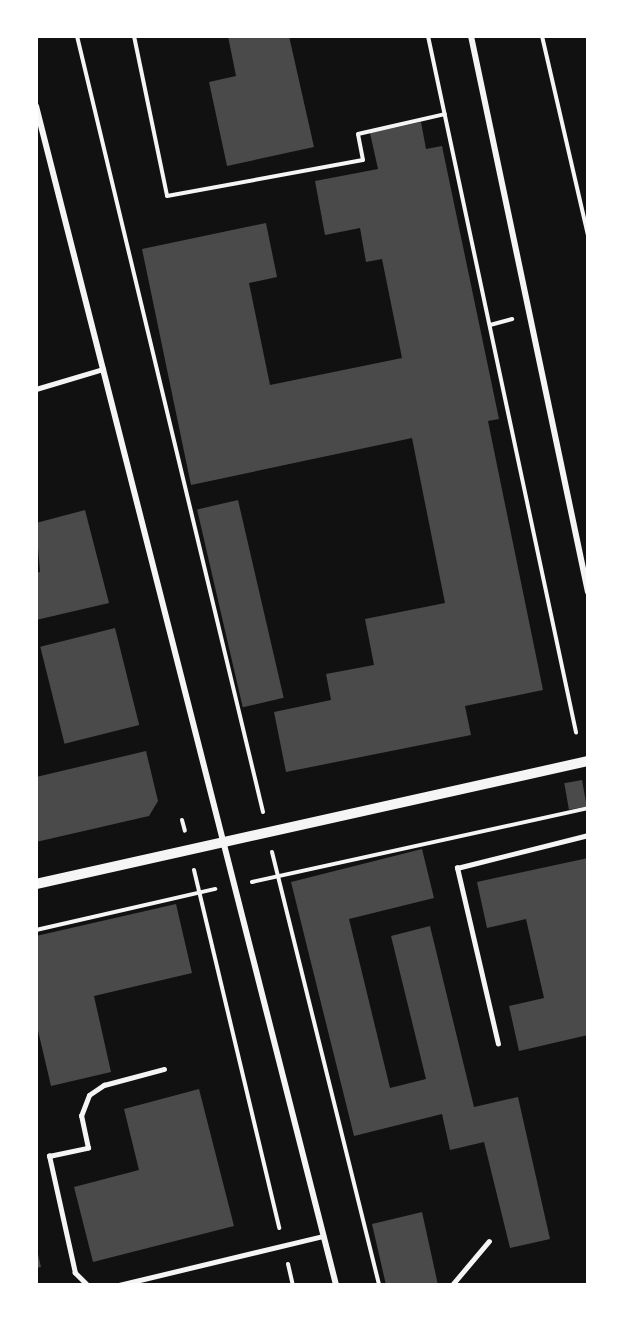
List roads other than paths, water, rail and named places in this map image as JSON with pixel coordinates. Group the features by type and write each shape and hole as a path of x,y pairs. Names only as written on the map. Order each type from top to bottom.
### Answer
{"street":[{"path":"471,36 588,592"},
{"path":"36,106 336,1285"},
{"path":"36,884 588,760"}],"lane":[{"path":"36,389 103,369"},
{"path":"498,1044 457,868 588,835"},
{"path":"87,1285 75,1273 49,1156 88,1148 81,1116 89,1095 104,1085 164,1069"},
{"path":"119,1285 323,1236"},
{"path":"452,1285 489,1241"}]}
